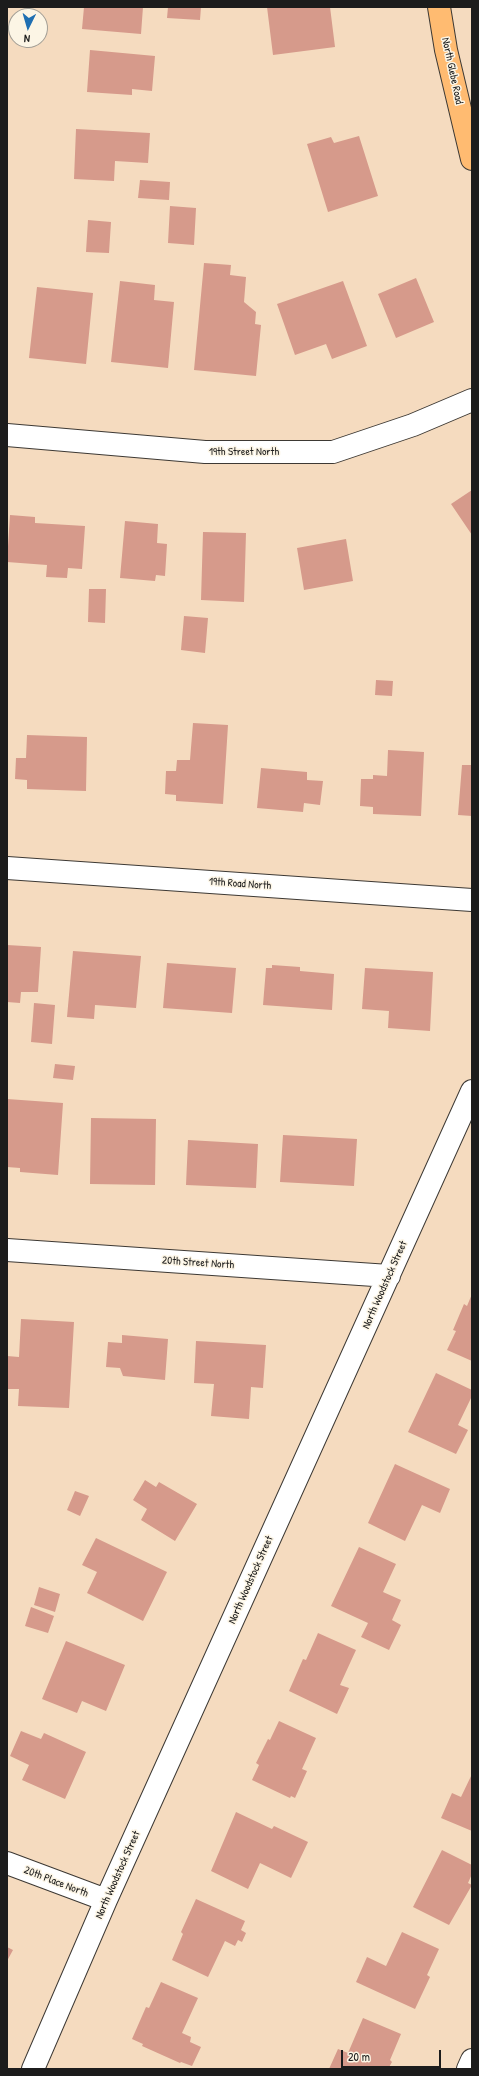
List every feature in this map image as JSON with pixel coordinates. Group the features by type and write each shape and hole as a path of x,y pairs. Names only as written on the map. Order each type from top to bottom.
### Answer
{"main road":[{"name":"North Glebe Road","path":"439,7 446,50 472,159"}],"street":[{"name":"19th Street North","path":"7,435 205,452 333,452 413,425 472,400"},
{"name":"19th Road North","path":"7,868 472,900"},
{"name":"North Woodstock Street","path":"33,2069 106,1900 472,1091"},
{"name":"20th Street North","path":"7,1250 389,1276"},
{"name":"20th Place North","path":"7,1863 106,1900"}],"building":[{"path":"84,7 143,7 141,34 82,29"},
{"path":"168,7 201,7 200,20 167,18"},
{"path":"267,7 330,7 335,47 273,55"},
{"path":"90,50 155,56 152,91 132,89 132,95 87,92"},
{"path":"76,129 150,133 148,163 115,161 114,181 74,179"},
{"path":"359,136 378,196 328,212 307,144 331,137 334,143"},
{"path":"140,180 170,182 169,200 138,198"},
{"path":"170,206 196,208 194,245 168,243"},
{"path":"88,220 111,222 109,253 86,252"},
{"path":"204,263 231,265 230,275 246,277 244,302 256,312 255,324 261,325 256,376 194,370"},
{"path":"416,278 434,322 396,338 378,294"},
{"path":"120,281 155,285 154,300 174,302 168,368 111,362"},
{"path":"343,281 367,346 332,359 326,344 295,355 277,304"},
{"path":"37,287 93,293 86,364 29,358"},
{"path":"472,490 472,535 451,504"},
{"path":"10,515 35,517 35,523 85,526 82,569 68,568 67,578 46,577 47,565 7,562"},
{"path":"125,521 158,524 157,543 167,544 165,576 156,575 155,581 120,578"},
{"path":"203,532 246,533 244,602 201,600"},
{"path":"346,539 353,581 304,590 297,548"},
{"path":"89,589 106,589 105,623 88,622"},
{"path":"184,616 208,618 205,653 181,650"},
{"path":"376,680 393,681 392,696 375,695"},
{"path":"193,723 228,725 223,804 176,801 176,795 165,794 166,771 176,771 177,760 190,760"},
{"path":"27,735 87,737 86,791 27,789 27,780 15,779 16,758 26,758"},
{"path":"388,750 424,752 421,816 373,814 373,807 360,806 361,779 373,779 373,775 387,776"},
{"path":"462,765 472,765 472,816 458,815"},
{"path":"261,768 307,772 307,780 323,781 320,805 304,803 303,812 257,808"},
{"path":"7,945 41,947 38,992 21,992 20,1003 7,1002"},
{"path":"73,951 141,956 136,1008 95,1005 94,1019 67,1017"},
{"path":"167,963 236,968 232,1013 163,1008"},
{"path":"272,965 300,967 300,971 334,974 332,1010 263,1005 266,968 272,968"},
{"path":"365,968 433,972 430,1031 388,1028 389,1011 362,1009"},
{"path":"34,1003 55,1005 52,1044 31,1042"},
{"path":"55,1064 75,1066 73,1080 53,1078"},
{"path":"7,1099 63,1103 58,1175 20,1172 20,1168 7,1167"},
{"path":"91,1118 156,1119 155,1185 90,1184"},
{"path":"283,1135 357,1139 354,1186 280,1182"},
{"path":"188,1140 258,1144 256,1188 186,1185"},
{"path":"472,1294 472,1361 447,1350 456,1331 453,1330 464,1304 467,1306"},
{"path":"21,1319 74,1322 69,1408 18,1406 19,1389 7,1389 7,1356 19,1357"},
{"path":"122,1335 168,1339 165,1380 123,1376 120,1368 106,1367 108,1342 122,1343"},
{"path":"196,1341 266,1345 263,1388 251,1387 249,1419 211,1416 214,1384 194,1383"},
{"path":"436,1373 472,1390 472,1396 458,1425 468,1430 456,1454 408,1432"},
{"path":"395,1464 450,1489 440,1513 422,1505 405,1541 368,1523"},
{"path":"145,1480 156,1487 159,1482 197,1504 175,1541 141,1520 147,1509 133,1500"},
{"path":"75,1491 89,1496 80,1516 67,1510"},
{"path":"96,1538 167,1572 143,1621 87,1593 97,1572 82,1565"},
{"path":"359,1547 396,1564 383,1592 401,1600 392,1620 401,1625 389,1650 361,1637 368,1623 331,1606"},
{"path":"39,1587 60,1594 55,1612 34,1605"},
{"path":"31,1607 54,1616 48,1633 25,1626"},
{"path":"318,1633 356,1650 340,1685 349,1688 337,1714 289,1691 303,1659 306,1660"},
{"path":"66,1641 125,1665 106,1711 82,1701 77,1713 42,1699"},
{"path":"279,1721 316,1738 302,1769 307,1771 295,1798 291,1796 290,1798 252,1780 259,1765 256,1763 268,1739 270,1740"},
{"path":"21,1731 41,1739 44,1733 86,1752 65,1799 22,1780 29,1765 10,1756"},
{"path":"472,1774 472,1831 441,1818 452,1793 461,1797"},
{"path":"236,1812 272,1829 274,1826 308,1842 291,1878 260,1863 248,1889 211,1871"},
{"path":"442,1850 472,1865 472,1874 468,1883 472,1885 449,1925 413,1907"},
{"path":"196,1899 245,1921 241,1930 246,1933 242,1942 238,1940 235,1946 225,1941 208,1977 172,1960 183,1934 181,1932"},
{"path":"402,1932 439,1949 427,1975 430,1977 415,2009 356,1982 367,1957 386,1966"},
{"path":"7,1947 13,1950 7,1961"},
{"path":"161,1982 198,1998 182,2033 191,2037 190,2042 201,2047 192,2066 181,2062 180,2063 142,2046 143,2044 132,2039 146,2007 149,2008"},
{"path":"363,2018 401,2034 390,2060 392,2062 388,2069 329,2069 338,2049 348,2053"}]}
